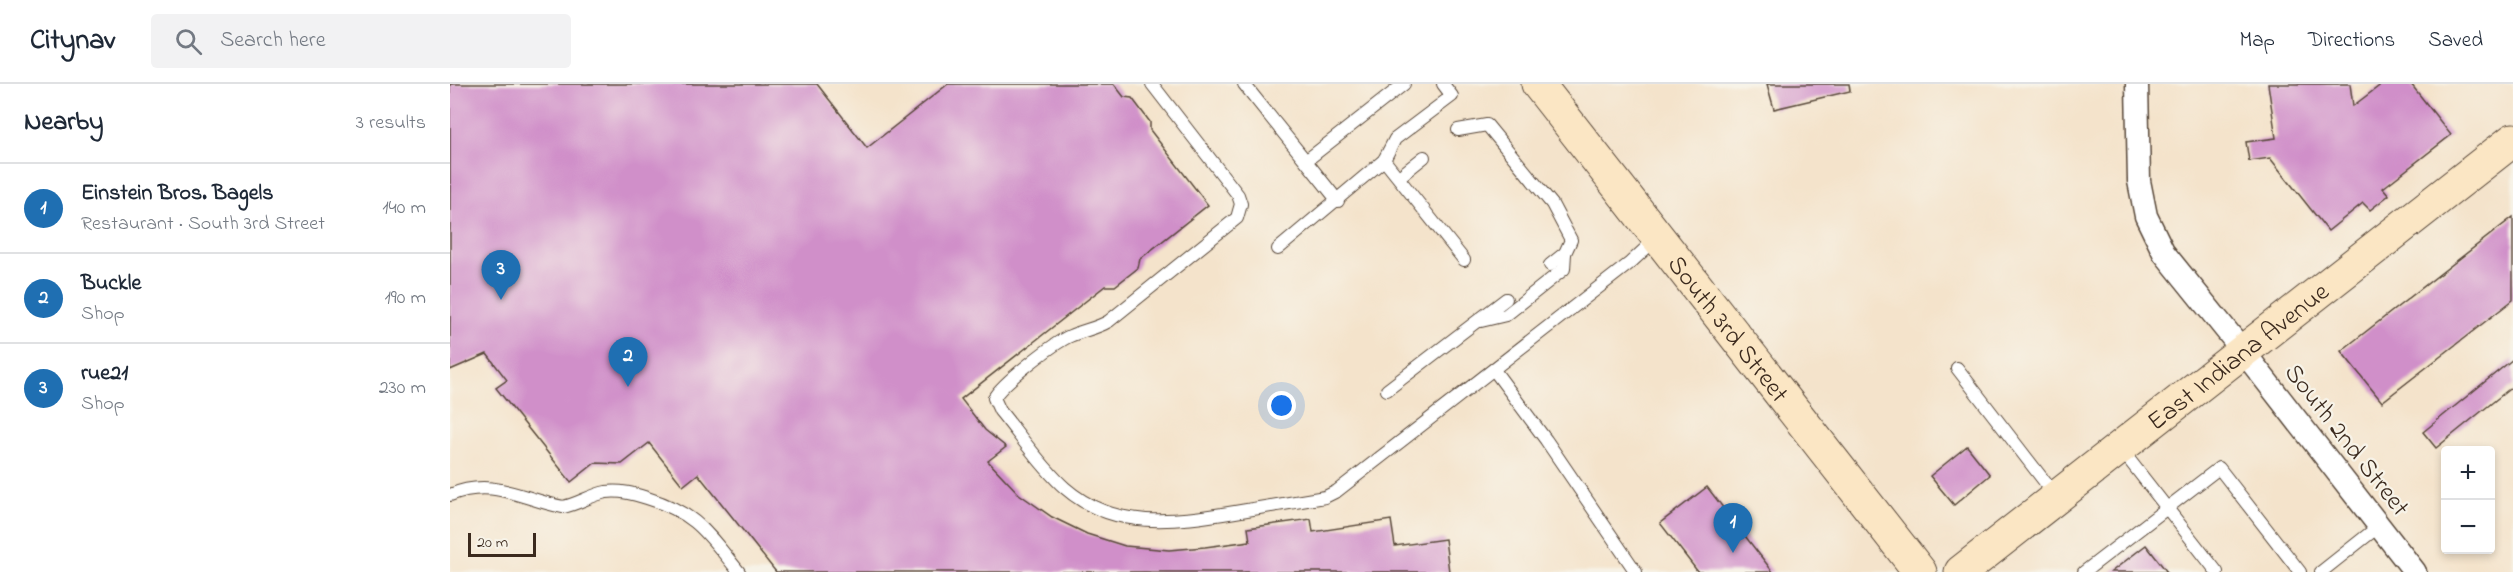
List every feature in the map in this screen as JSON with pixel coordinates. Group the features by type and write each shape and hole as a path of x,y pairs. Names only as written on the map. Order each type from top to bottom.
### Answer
{"street":[{"name":"South 3rd Street","path":"1538,84 1920,572"},
{"name":"South 2nd Street","path":"2137,84 2139,182 2146,216 2164,253 2415,572"},
{"name":"East Indiana Avenue","path":"1961,572 2513,141"}],"lane":[{"path":"1152,84 1238,195 1241,211 1232,224 1109,321 1060,341 997,392 994,398 1000,411 1063,487 1082,502 1101,512 1149,521 1197,518 1325,497 1349,484 1630,263 1658,238"},
{"path":"1244,84 1338,201"},
{"path":"1307,160 1404,84"},
{"path":"1278,249 1338,201 1384,160 1395,139 1452,96 1443,84"},
{"path":"1458,130 1487,124 1552,204 1571,240 1565,253 1564,269 1506,315 1477,322"},
{"path":"1399,177 1424,158"},
{"path":"1384,160 1464,260"},
{"path":"1550,265 1565,253"},
{"path":"1387,390 1506,298"},
{"path":"1957,368 2057,497"},
{"path":"1494,370 1546,440 1636,572"},
{"path":"2120,448 2217,572"},
{"path":"2084,572 2219,468 2300,572"},
{"path":"450,495 472,488 487,487 562,507 575,505 606,492 632,493 667,505 689,516 699,524 740,572"},
{"path":"2321,572 2379,526"}],"building":[{"path":"450,84 817,84 867,148 948,84 1114,84 1124,97 1132,98 1150,122 1150,130 1208,205 1140,259 1138,268 1115,286 1105,286 961,399 985,430 1006,447 988,461 1019,494 1052,517 1087,534 1125,546 1169,550 1250,541 1248,528 1311,519 1313,532 1391,520 1395,546 1445,539 1449,572 776,572 698,474 683,486 649,443 622,464 595,463 571,482 496,388 507,380 487,354 450,370"},
{"path":"1767,84 1849,84 1850,91 1774,109"},
{"path":"2268,84 2350,84 2353,106 2382,84 2411,84 2451,135 2383,188 2389,195 2370,210 2363,203 2328,231 2270,158 2249,161 2246,142 2276,138"},
{"path":"2513,217 2513,300 2382,402 2341,351"},
{"path":"2513,359 2513,386 2436,448 2423,432"},
{"path":"1967,446 1990,475 1954,505 1930,476"},
{"path":"1707,487 1773,572 1698,572 1660,523"},
{"path":"2146,545 2167,572 2111,572"}],"place":[{"name":"rue21","path":"501,300"},
{"name":"Buckle","path":"628,387"},
{"name":"Einstein Bros. Bagels","path":"1733,553"}]}
